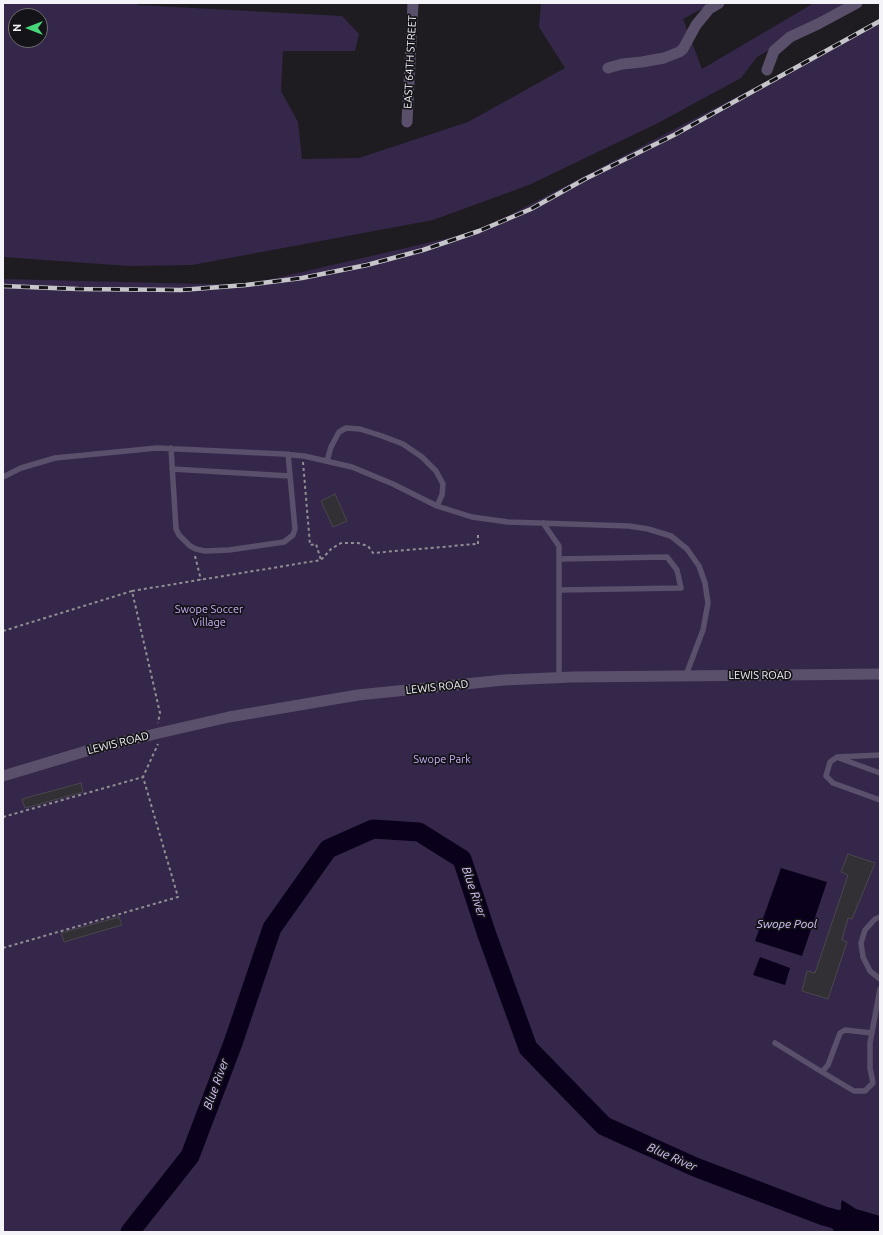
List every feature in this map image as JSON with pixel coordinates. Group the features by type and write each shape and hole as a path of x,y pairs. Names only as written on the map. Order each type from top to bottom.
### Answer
{"street":[{"name":"EAST 64TH STREET","path":"407,122 413,3"},
{"path":"608,68 622,64 664,58 679,52 683,49 696,26 705,14 719,3"},
{"path":"767,70 774,52 790,37 857,3"},
{"name":"LEWIS ROAD","path":"3,776 93,749 237,716 366,694 504,680 686,675 880,674"}],"lane":[{"path":"327,461 331,447 339,432 346,428 360,430 396,441 422,457 440,476 443,484 443,490 437,506"},
{"path":"3,477 21,468 55,458 157,448 288,454 304,456 352,467 386,481 437,506 472,517 508,522 629,526 648,529 671,536 687,549 699,566 705,583 708,603 702,630 686,675"},
{"path":"171,448 175,518 179,535 190,546 205,551 229,550 289,540 295,529 288,454"},
{"path":"172,469 290,476"},
{"path":"543,523 559,546 559,678"},
{"path":"559,559 667,558 677,570 681,588 559,590"},
{"path":"880,755 836,757 830,762 826,776 833,783 880,800"},
{"path":"836,757 880,773"},
{"path":"880,917 874,919 865,930 861,943 863,957 870,971 880,979"},
{"path":"775,1043 854,1091 865,1091 873,1083 870,1068 870,1043 880,989"},
{"path":"822,1072 828,1065 840,1033 845,1030 872,1033"}],"path":[{"path":"303,461 310,545 316,544 321,560"},
{"path":"3,631 132,591 321,560 331,549 341,543 358,543 368,546 373,553 477,544 478,534"},
{"path":"132,591 160,713 158,722"},
{"path":"3,948 178,897 143,777 159,741"},
{"path":"3,817 143,777"}],"green space":[{"path":"3,3 138,3 138,5 342,16 359,34 355,51 283,51 281,91 298,122 302,159 359,158 468,122 565,68 539,27 541,3 712,3 683,19 702,69 814,3 852,3 757,57 741,78 658,123 529,185 433,220 192,265 129,266 3,257"},
{"name":"Swope Park","path":"880,21 880,1232 3,1232 3,279 246,285 479,231"}],"water":[{"name":"Swope Pool","path":"781,868 827,882 802,956 755,941"},
{"path":"760,957 790,968 785,985 753,975"},
{"path":"842,1200 856,1209 880,1216 880,1232 834,1232 833,1229 824,1223 823,1208 832,1212 838,1211 841,1209"}],"building":[{"path":"335,494 347,521 333,527 321,501"},
{"path":"81,783 83,792 25,808 22,799"},
{"path":"848,854 875,863 852,919 848,918 842,940 847,942 828,999 802,991 807,971 815,973 848,875 841,872"},
{"path":"119,917 122,925 64,942 61,933"}],"waterway":[{"name":"Blue River","path":"130,1232 190,1156 233,1043 272,928 328,849 373,829 419,832 462,859 487,935 528,1048 604,1126 695,1167 824,1216 880,1231"}],"railway":[{"path":"3,286 78,289 181,290 246,285 302,278 367,265 423,250 479,231 531,209 585,179 674,135 880,21"}],"park label":[{"name":"Swope Soccer Village","path":"209,615"}]}
